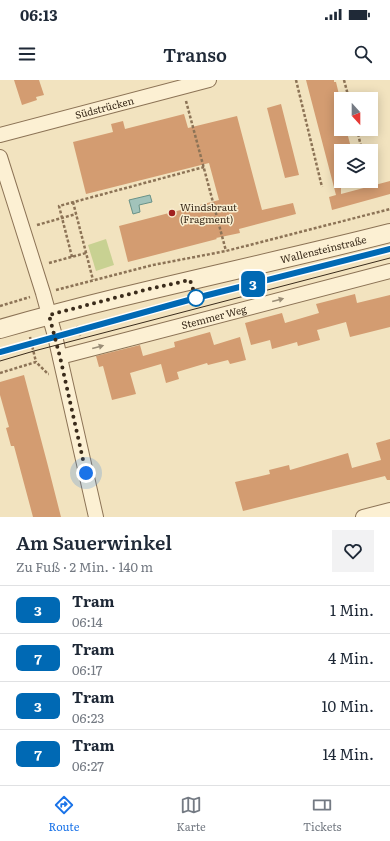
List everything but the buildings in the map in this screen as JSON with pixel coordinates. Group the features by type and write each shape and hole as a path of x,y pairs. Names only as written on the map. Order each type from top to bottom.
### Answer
{"street":[{"name":"Südstrücken","path":"0,135 209,80"},
{"path":"0,157 49,315 62,364 96,517"},
{"name":"Wallensteinstraße","path":"0,329 149,289 231,272 390,233"},
{"name":"Stemmer Weg","path":"62,364 390,271"},
{"path":"363,517 390,510"}],"path":[{"path":"296,80 322,188"},
{"path":"344,80 347,92"},
{"path":"183,87 226,251"},
{"path":"72,257 59,206 204,167"},
{"path":"64,200 65,204"},
{"path":"73,202 93,280"},
{"path":"0,306 43,293 153,265 226,251 390,209"},
{"path":"23,229 76,214"},
{"path":"35,267 86,253"},
{"path":"0,373 36,362 48,374 62,364"}],"green space":[{"path":"106,239 114,265 96,271 88,245"}],"water":[{"path":"150,195 152,202 139,205 140,212 133,214 129,200"}],"tram line":[{"path":"0,352 196,298 390,249"},
{"name":"3","path":"0,352 196,298 390,249"},
{"path":"0,361 390,258"}],"place":[{"name":"Windsbraut (Fragment)","path":"172,213"}],"route":[{"path":"86,473 49,315 72,308 190,280 196,298"}]}
